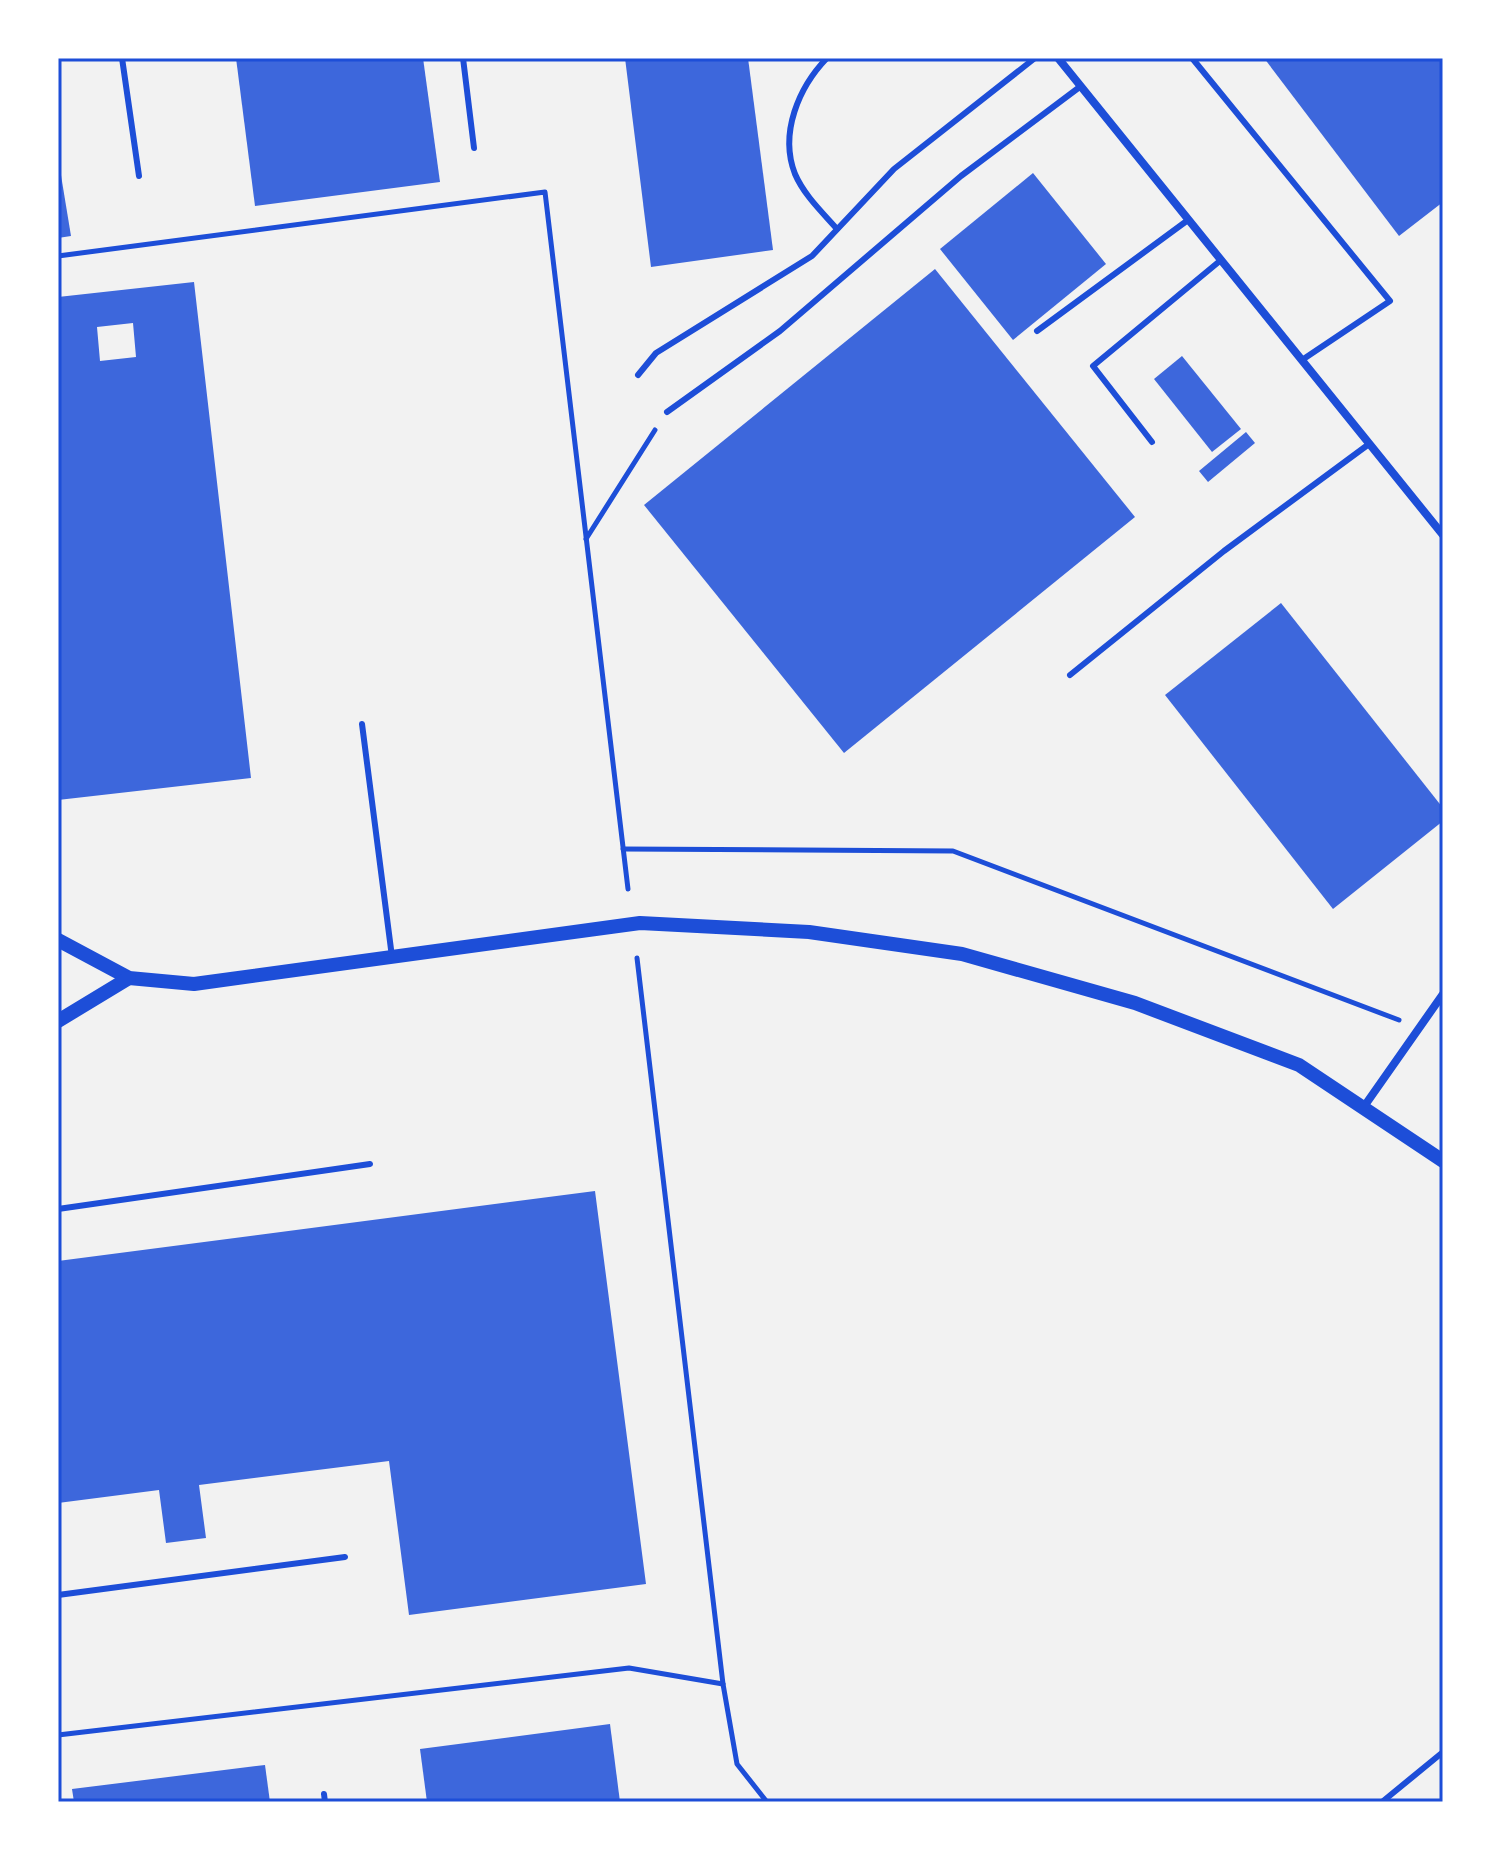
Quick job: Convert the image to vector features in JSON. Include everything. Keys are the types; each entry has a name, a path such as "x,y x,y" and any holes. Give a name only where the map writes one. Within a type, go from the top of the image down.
{"street":[{"path":"1058,58 1443,535"},
{"path":"58,940 129,978 194,984 640,923 809,932 962,954 1135,1003 1299,1065 1443,1161"},
{"path":"58,1021 129,978"},
{"path":"1363,1108 1443,994"}],"lane":[{"path":"122,58 139,176"},
{"path":"463,58 474,148"},
{"path":"827,58 803,88 797,103 792,118 791,150 794,172 808,196 837,229"},
{"path":"638,375 656,353 812,256 894,169 1035,58"},
{"path":"1192,58 1390,301 1302,360"},
{"path":"667,412 780,331 961,176 1081,86"},
{"path":"1037,331 1188,220"},
{"path":"1152,442 1093,366 1221,260"},
{"path":"1070,675 1224,551 1369,444"},
{"path":"362,724 392,957"},
{"path":"58,1209 370,1164"},
{"path":"58,1595 345,1557"},
{"path":"1382,1802 1443,1752"},
{"path":"324,1794 325,1802"}],"path":[{"path":"58,256 545,192 628,889"},
{"path":"586,539 667,412"},
{"path":"623,849 953,851 1420,1027"},
{"path":"637,958 723,1684 737,1764 767,1802"},
{"path":"58,1735 629,1668 723,1684"}],"building":[{"path":"236,58 423,58 440,182 255,206"},
{"path":"625,58 748,58 773,250 651,267"},
{"path":"1264,58 1443,58 1443,202 1399,236"},
{"path":"58,157 71,236 58,238"},
{"path":"1033,173 1106,264 1013,340 940,249"},
{"path":"935,269 1135,517 844,753 644,505"},
{"path":"194,282 251,778 58,800 58,297","holes":["133,323 136,357 100,361 97,327"]},
{"path":"1182,356 1241,429 1212,452 1154,379"},
{"path":"1246,432 1255,443 1208,482 1199,471"},
{"path":"1281,603 1443,808 1443,821 1333,909 1165,695"},
{"path":"595,1191 646,1584 409,1615 389,1461 199,1485 206,1538 166,1543 159,1490 58,1503 58,1261"},
{"path":"610,1724 620,1802 427,1802 420,1749"},
{"path":"265,1765 270,1802 74,1802 72,1789"}]}
